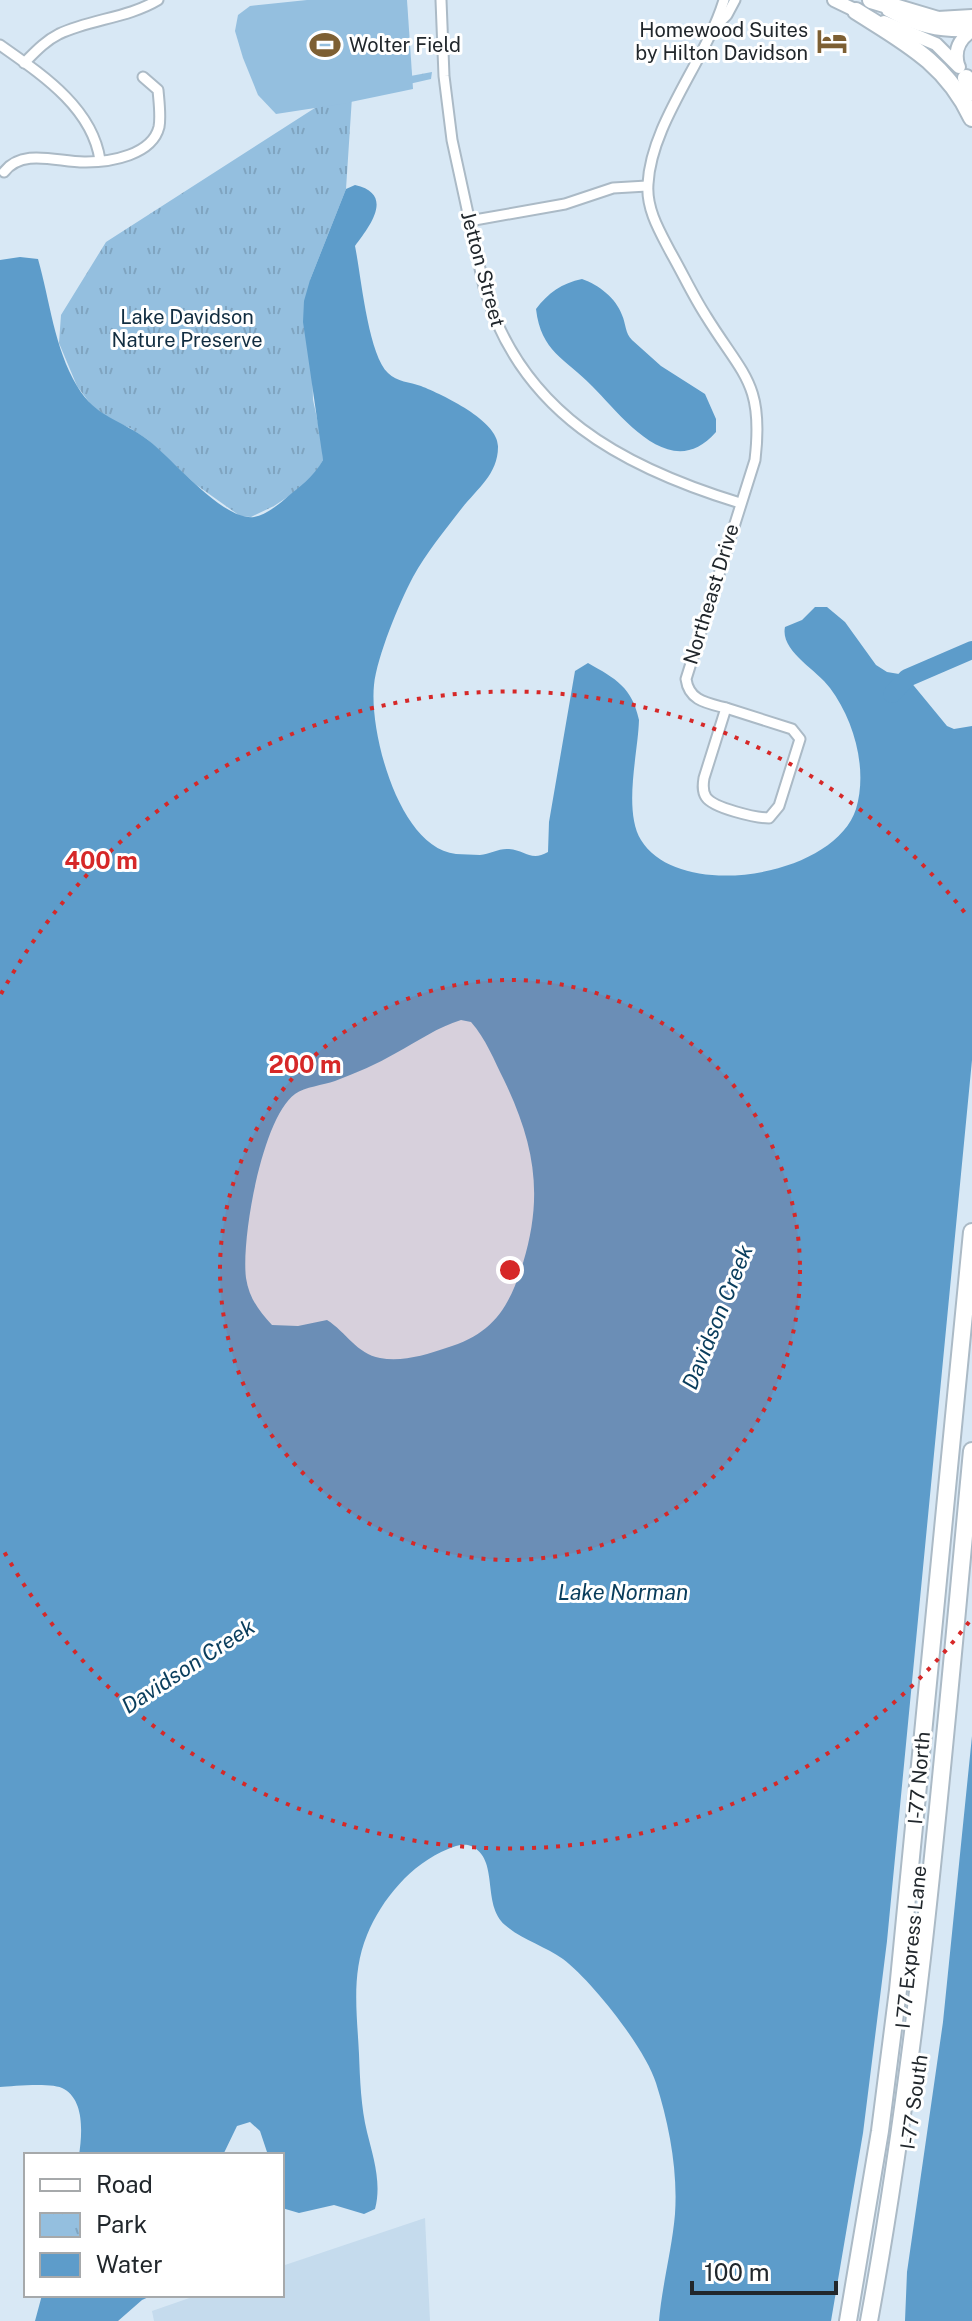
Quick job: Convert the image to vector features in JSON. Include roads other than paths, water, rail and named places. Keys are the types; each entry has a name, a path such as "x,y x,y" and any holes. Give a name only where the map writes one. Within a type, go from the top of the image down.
{"highway":[{"path":"870,0 938,20 972,18"},
{"path":"856,11 933,62 960,93 972,118"},
{"name":"I-77 North","path":"848,2321 880,2131 903,1948 972,1232"},
{"name":"I 77 Express Lane","path":"858,2321 906,2005 972,1332"},
{"name":"I 77 Express Lane","path":"869,2321 917,2006 972,1451"},
{"name":"I-77 South","path":"879,2321 910,2135 928,1993 972,1548"}],"main road":[{"path":"834,0 936,44 967,80"},
{"path":"870,0 920,26 972,30"},
{"path":"967,80 957,48 972,30"}],"street":[{"path":"24,63 37,49 59,34 132,12 158,0"},
{"name":"Jetton Street","path":"441,0 446,98 469,221 491,311 512,356 539,390 562,412 626,458 685,486 740,503"},
{"path":"469,221 551,208 613,188 647,186 662,132 716,26 724,0"},
{"path":"716,26 735,0"},
{"path":"0,45 77,108 90,128 100,160"},
{"path":"4,172 16,161 50,158 82,163 135,153 154,138 160,122 158,90 143,77"},
{"name":"Northeast Drive","path":"647,186 658,229 706,317 746,374 754,398 759,426 755,460 686,679 687,689 694,698 726,708 792,729 800,739 779,806 769,818 719,805 705,796 704,778 726,708"}],"water":[{"name":"Lake Norman","path":"355,185 367,189 377,203 376,211 355,246 370,332 381,363 395,378 431,390 468,410 496,437 497,457 491,473 424,559 401,601 379,660 374,685 377,730 392,785 418,832 436,847 456,854 474,855 505,849 532,856 548,852 549,822 575,671 588,663 621,685 636,709 639,720 633,813 641,840 661,860 688,871 721,876 755,873 789,865 819,851 842,832 856,809 860,778 856,746 846,715 830,688 793,652 785,636 785,627 802,620 815,607 827,607 845,622 876,665 887,672 905,675 947,726 954,729 972,726 972,1060 887,1941 863,2133 831,2321 659,2321 676,2197 672,2147 656,2083 629,2034 575,1969 505,1925 494,1906 485,1861 480,1852 468,1845 448,1849 410,1873 381,1908 362,1950 357,1979 357,2024 362,2103 377,2180 375,2209 364,2214 334,2205 299,2213 284,2209 284,2153 267,2153 260,2131 250,2122 237,2126 224,2153 79,2153 79,2110 71,2094 52,2086 0,2087 0,260 20,257 38,259 63,356 84,397 110,418 148,440 213,499 242,516 254,517 282,502 311,477 323,460 303,322 304,301 346,189","holes":["461,1020 471,1022 481,1035 523,1125 533,1169 533,1214 529,1238 518,1279 505,1306 476,1335 438,1351 405,1358 372,1356 327,1320 298,1326 272,1325 252,1298 245,1260 256,1180 273,1127 283,1107 299,1092 366,1068"]},
{"path":"582,279 601,289 616,303 632,340 661,366 705,394 716,419 716,432 699,446 682,451 665,448 649,440 618,414 549,345 536,309 556,290"},
{"path":"972,1736 972,2321 905,2321 907,2272 943,2022"},
{"path":"41,2297 149,2297 118,2321 35,2321"}],"waterway":[{"name":"Davidson Creek","path":"892,694 907,678 972,650"}],"place":[{"name":"Homewood Suites by Hilton Davidson","path":"832,41"},
{"name":"Wolter Field","path":"325,45"}],"park label":[{"name":"Lake Davidson Nature Preserve","path":"187,328"}]}
